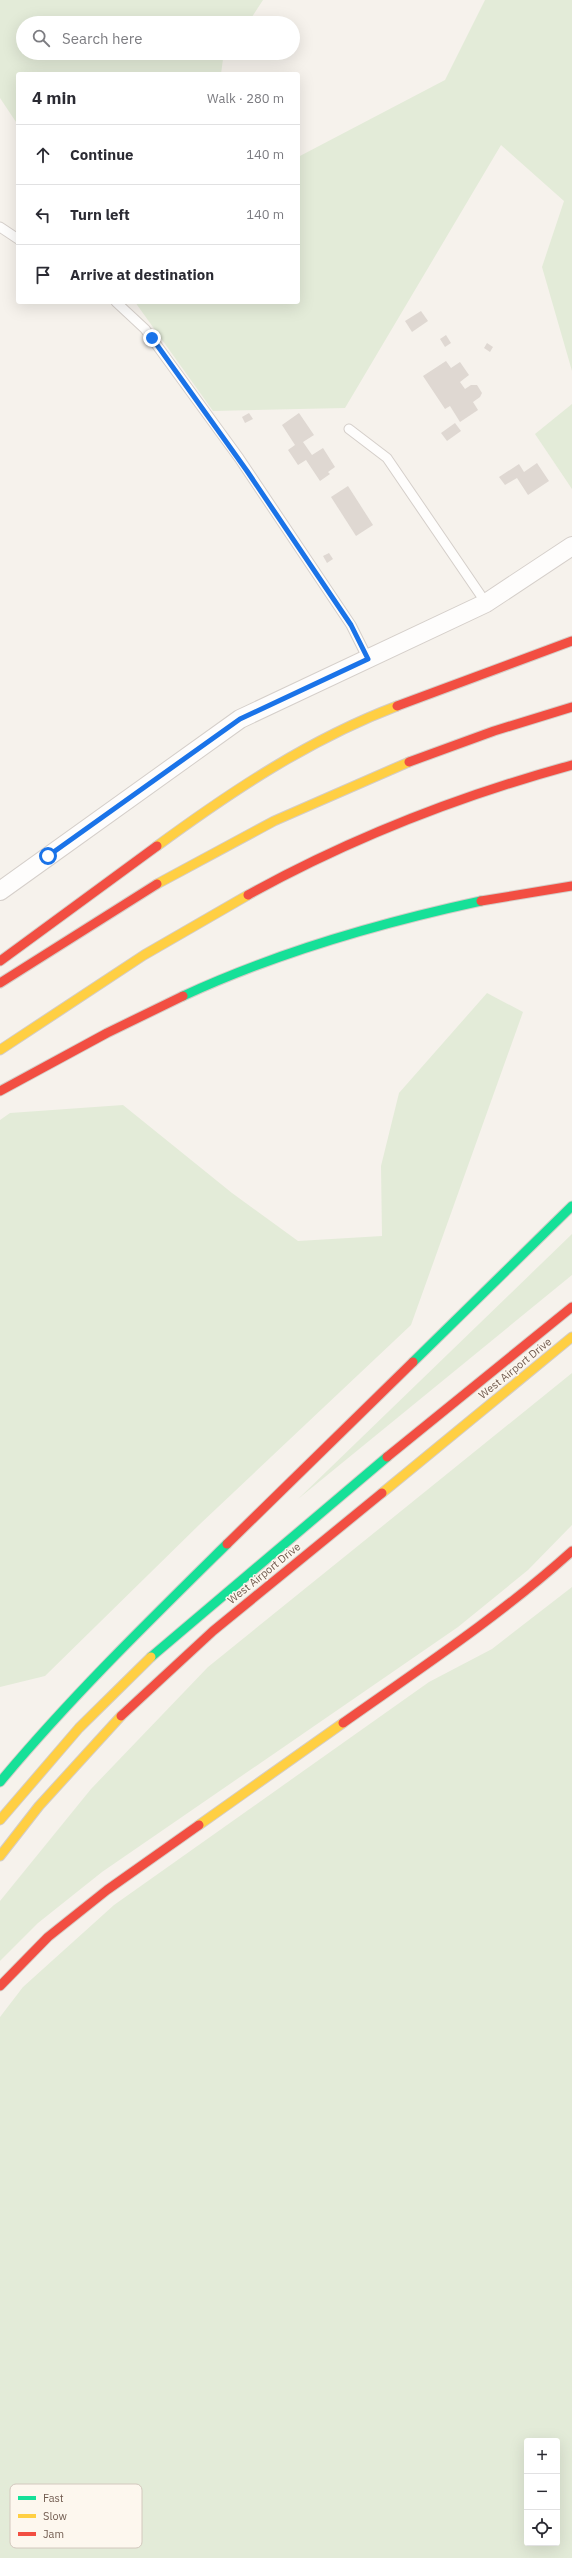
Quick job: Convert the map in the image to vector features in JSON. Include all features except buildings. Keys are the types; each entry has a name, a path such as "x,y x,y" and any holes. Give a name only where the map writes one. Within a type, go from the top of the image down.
{"main road":[{"path":"0,961 204,812 244,784 297,753 387,710 572,641"},
{"path":"0,983 133,897 271,821 394,766 503,727 572,707"},
{"path":"0,1050 164,942 244,896 342,846 394,823 453,801 529,776 572,765"},
{"path":"0,1091 135,1018 261,964 352,933 421,914 495,898 572,886"},
{"path":"0,1782 45,1728 116,1653 572,1206"},
{"name":"West Airport Drive","path":"0,1820 59,1747 129,1676 166,1643 419,1431 572,1307"},
{"name":"West Airport Drive","path":"0,1856 45,1799 94,1742 165,1672 237,1611 572,1337"},
{"path":"0,1986 48,1936 107,1890 468,1635 538,1582 572,1551"}],"street":[{"path":"0,891 240,719 486,603 572,546"}],"lane":[{"path":"0,227 16,238"},
{"path":"118,304 145,329 158,345 239,458 351,625 368,659"},
{"path":"349,429 386,458 486,603"}],"green space":[{"path":"0,0 263,0 253,16 16,16 16,60 223,60 221,72 16,72 16,122 0,98"},
{"path":"485,0 572,0 572,371 542,267 564,201 501,145 345,408 213,411 136,304 300,304 300,156 445,80"},
{"path":"572,404 572,489 535,434"},
{"path":"487,993 523,1012 411,1325 200,1524 45,1676 0,1687 0,1120 10,1113 123,1105 232,1193 298,1241 382,1236 381,1166 399,1093"},
{"path":"572,1234 572,1275 298,1499"},
{"path":"572,1373 572,1525 528,1570 458,1627 102,1872 38,1923 0,1961 0,1901 91,1789 208,1667"},
{"path":"572,1587 572,2558 0,2558 0,2017 23,1987 114,1905 429,1682 492,1649"}],"traffic: fast":[{"path":"183,996 255,966 329,940 405,919 481,901"},
{"path":"413,1362 572,1206"},
{"path":"151,1657 387,1457"},
{"path":"0,1782 82,1690 227,1544"}],"traffic: slow":[{"path":"157,846 243,786 272,768 333,734 397,706"},
{"path":"157,884 274,821 409,762"},
{"path":"0,1050 144,955 248,895"},
{"path":"382,1493 572,1337"},
{"path":"0,1820 79,1728 151,1657"},
{"path":"0,1856 39,1806 121,1716"},
{"path":"199,1825 343,1723"}],"traffic: jam":[{"path":"397,706 572,641"},
{"path":"409,762 494,731 572,707"},
{"path":"248,895 326,855 406,820 488,790 572,765"},
{"path":"0,961 157,846"},
{"path":"0,983 157,884"},
{"path":"481,901 572,886"},
{"path":"0,1091 107,1033 183,996"},
{"path":"387,1457 572,1307"},
{"path":"227,1544 413,1362"},
{"path":"121,1716 213,1631 382,1493"},
{"path":"343,1723 489,1619 545,1575 572,1551"},
{"path":"0,1986 48,1937 107,1890 199,1825"}],"route":[{"path":"48,856 240,719 305,687 368,659 351,625 239,458 166,355 152,338"}]}
